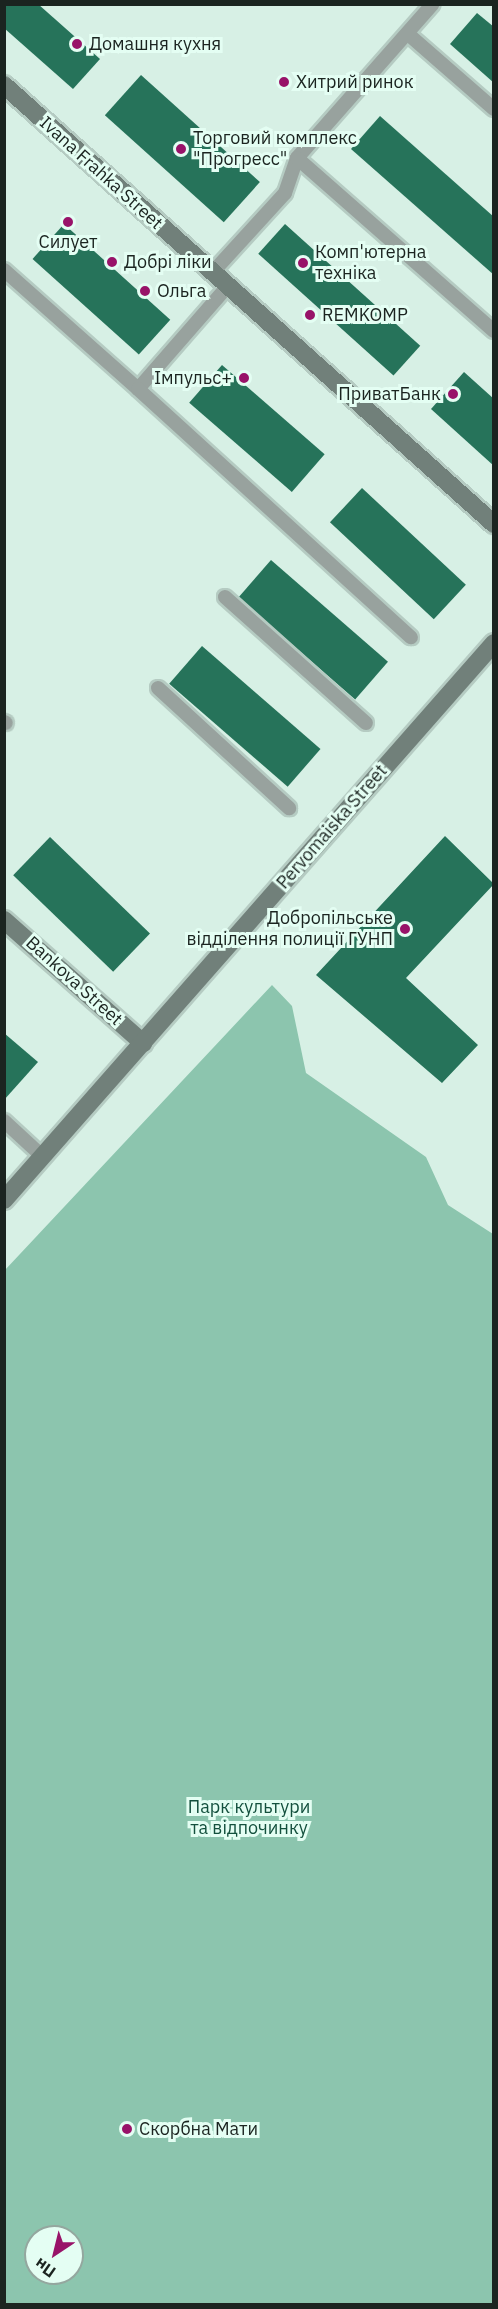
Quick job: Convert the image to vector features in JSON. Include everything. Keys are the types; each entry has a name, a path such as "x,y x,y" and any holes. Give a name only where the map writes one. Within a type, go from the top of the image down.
{"street":[{"name":"Ivana Frahka Street","path":"4,85 494,524"},
{"name":"Pervomaiska Street","path":"4,1200 494,643"},
{"name":"Bankova Street","path":"4,920 142,1043"}],"lane":[{"path":"212,273 285,193 297,158 433,4"},
{"path":"408,34 494,109"},
{"path":"297,158 494,331"},
{"path":"4,270 411,637"},
{"path":"138,389 227,287"},
{"path":"225,597 366,723"},
{"path":"158,688 289,808"},
{"path":"4,1121 43,1157"}],"green space":[{"name":"Парк культури та відпочинку","path":"272,985 292,1006 306,1073 426,1157 448,1205 493,1234 493,2304 5,2304 5,1270"}],"building":[{"path":"4,4 38,4 100,59 73,89 4,28"},
{"path":"477,13 494,27 494,83 450,44"},
{"name":"Торговий комплекс \"Прогресс\"","path":"141,75 260,182 224,222 105,115"},
{"path":"380,116 494,217 494,275 351,149"},
{"path":"64,224 170,320 139,355 33,259"},
{"path":"285,224 420,346 393,376 258,254"},
{"path":"222,365 325,454 292,492 189,403"},
{"path":"464,372 494,399 494,466 431,409"},
{"path":"362,488 466,585 434,619 330,522"},
{"path":"271,560 388,662 355,699 238,598"},
{"path":"202,646 320,749 288,787 169,684"},
{"name":"Добропільське відділення полиції ГУНП","path":"445,836 494,884 406,978 478,1045 442,1083 316,975"},
{"path":"50,837 150,934 113,972 13,875"},
{"path":"4,1033 38,1062 4,1100"}],"place":[{"name":"Домашня кухня","path":"77,44"},
{"name":"Хитрий ринок","path":"284,82"},
{"name":"Торговий комплекс \"Прогресс\"","path":"181,149"},
{"name":"Силует","path":"68,222"},
{"name":"Добрі ліки","path":"112,262"},
{"name":"Комп'ютерна техніка","path":"303,263"},
{"name":"Ольга","path":"145,291"},
{"name":"REMKOMP","path":"310,315"},
{"name":"Імпульс+","path":"244,378"},
{"name":"ПриватБанк","path":"453,394"},
{"name":"Добропільське відділення полиції ГУНП","path":"405,929"},
{"name":"Скорбна Мати","path":"127,2129"}]}
